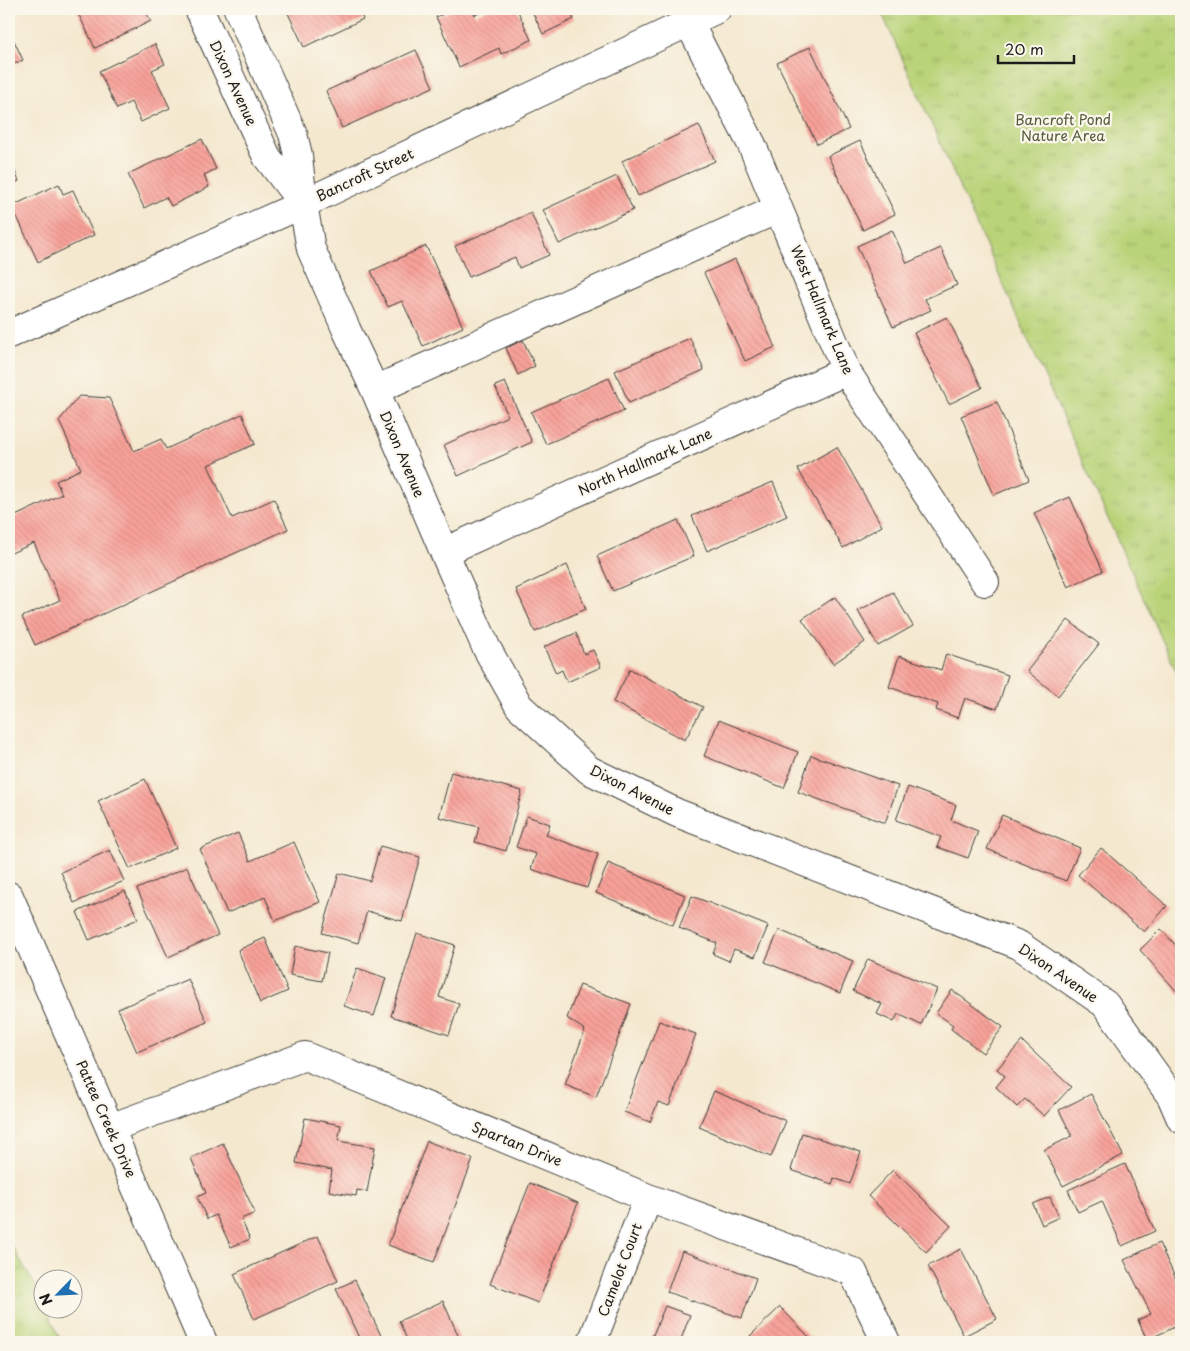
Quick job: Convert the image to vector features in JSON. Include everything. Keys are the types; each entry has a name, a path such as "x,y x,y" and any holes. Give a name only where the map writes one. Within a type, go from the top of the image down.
{"street":[{"name":"Dixon Avenue","path":"199,9 267,157 303,204"},
{"name":"Dixon Avenue","path":"238,9 293,134 298,155 303,204 311,249 375,390 486,647 520,706 589,770 677,814 1019,946 1105,1004 1170,1096 1181,1119"},
{"name":"Bancroft Street","path":"9,334 303,204 688,21 717,9"},
{"name":"West Hallmark Lane","path":"688,21 752,145 846,371 985,582"},
{"path":"375,390 778,208"},
{"name":"North Hallmark Lane","path":"444,552 846,371"},
{"name":"Pattee Creek Drive","path":"9,896 203,1342"},
{"name":"Spartan Drive","path":"110,1128 305,1056 648,1198 853,1272 886,1342"},
{"name":"Camelot Court","path":"592,1342 648,1198"}],"green space":[{"name":"Bancroft Pond Nature Area","path":"880,9 1181,9 1181,682"},
{"path":"9,1241 32,1280 32,1318 51,1318 61,1342 9,1342"}],"building":[{"path":"76,9 144,9 151,21 95,48"},
{"path":"286,9 358,9 363,19 304,47"},
{"path":"454,9 472,9 475,15 488,9 517,9 531,40 501,54 499,48 459,67 436,17"},
{"path":"531,9 580,9 571,13 574,19 543,34"},
{"path":"9,30 23,60 9,66"},
{"path":"155,44 165,64 152,70 170,108 141,122 131,102 117,109 99,71"},
{"path":"810,47 849,129 817,144 777,63"},
{"path":"416,50 433,87 342,128 326,91"},
{"path":"699,125 715,161 638,196 622,161"},
{"path":"202,139 216,169 204,175 209,187 171,206 166,197 144,208 128,174"},
{"path":"860,141 895,214 863,230 828,156"},
{"path":"9,158 19,181 9,186"},
{"path":"617,176 633,210 559,244 543,210"},
{"path":"59,184 63,194 73,190 94,235 38,262 12,206"},
{"path":"531,213 549,255 519,268 515,257 469,277 455,246"},
{"path":"892,230 907,263 941,248 957,285 925,299 931,310 893,327 857,246"},
{"path":"426,246 463,327 423,346 402,301 388,307 371,271"},
{"path":"735,259 775,347 745,361 704,273"},
{"path":"947,317 982,388 949,404 914,333"},
{"path":"690,338 704,370 629,403 615,371"},
{"path":"523,340 535,366 518,375 506,348"},
{"path":"609,378 624,411 546,444 531,412"},
{"path":"505,382 532,442 458,476 444,445 508,416 495,386"},
{"path":"79,396 109,398 134,451 161,439 166,449 242,414 255,444 208,465 232,518 274,499 288,529 35,645 22,617 60,600 34,543 9,554 9,519 62,494 56,481 81,469 59,421"},
{"path":"997,402 1029,480 994,495 961,416"},
{"path":"837,447 882,526 843,548 798,469"},
{"path":"773,482 787,516 707,551 692,516"},
{"path":"1070,497 1103,571 1068,587 1034,513"},
{"path":"678,520 694,556 613,591 597,556"},
{"path":"567,565 586,609 535,632 516,589"},
{"path":"893,592 913,626 878,646 858,611"},
{"path":"835,597 865,642 833,664 802,619"},
{"path":"1068,620 1099,644 1058,696 1027,671"},
{"path":"576,633 584,654 593,650 601,667 567,682 562,670 556,673 544,647"},
{"path":"946,654 1008,675 997,709 965,698 958,718 936,710 938,704 889,687 899,656 941,670"},
{"path":"630,669 703,707 685,740 613,702"},
{"path":"719,720 798,752 784,788 704,756"},
{"path":"811,755 898,786 885,823 798,792"},
{"path":"451,772 522,791 506,851 475,842 479,827 439,817"},
{"path":"145,779 176,848 130,869 98,801"},
{"path":"908,787 956,805 951,820 978,831 968,858 937,847 941,837 896,820"},
{"path":"1002,815 1080,848 1066,881 987,849"},
{"path":"527,816 550,824 546,835 598,854 587,888 531,869 536,854 516,847"},
{"path":"238,833 250,861 294,842 320,902 275,921 265,897 227,913 200,849"},
{"path":"380,846 420,857 402,921 367,911 358,943 322,933 339,873 370,881"},
{"path":"1101,848 1167,906 1144,932 1078,875"},
{"path":"110,850 124,881 74,903 61,872"},
{"path":"608,863 685,895 673,925 596,893"},
{"path":"187,867 218,935 168,957 137,889"},
{"path":"125,891 138,919 89,940 77,912"},
{"path":"692,896 768,926 755,957 734,949 729,961 713,954 717,943 679,928"},
{"path":"1161,929 1181,951 1181,996 1140,950"},
{"path":"779,930 853,961 840,993 765,962"},
{"path":"417,933 455,945 439,997 459,1004 449,1035 391,1016"},
{"path":"265,938 288,991 260,1003 238,950"},
{"path":"295,946 328,953 322,981 290,975"},
{"path":"868,959 937,989 921,1025 898,1014 894,1022 877,1014 882,1004 853,991"},
{"path":"357,968 386,978 374,1016 344,1006"},
{"path":"188,979 207,1022 137,1052 118,1009"},
{"path":"580,985 631,1004 596,1097 565,1085 585,1030 567,1018"},
{"path":"952,990 1003,1027 983,1053 951,1029 953,1025 936,1013"},
{"path":"659,1021 696,1034 669,1106 658,1102 650,1122 624,1112"},
{"path":"1022,1041 1071,1087 1044,1116 1025,1099 1017,1107 996,1087 1005,1076 997,1069"},
{"path":"714,1091 786,1121 771,1157 699,1127"},
{"path":"1091,1094 1123,1155 1063,1186 1044,1150 1072,1136 1059,1110"},
{"path":"305,1118 341,1125 338,1141 375,1147 367,1192 357,1190 356,1196 329,1191 332,1170 296,1163"},
{"path":"802,1133 861,1152 850,1184 834,1178 832,1184 791,1170"},
{"path":"427,1141 473,1159 434,1262 388,1245"},
{"path":"223,1143 255,1213 241,1219 250,1239 231,1247 216,1215 207,1219 197,1197 206,1193 191,1158"},
{"path":"1125,1164 1155,1231 1122,1246 1102,1201 1078,1212 1068,1190"},
{"path":"893,1170 951,1226 926,1252 868,1196"},
{"path":"530,1183 578,1203 538,1303 490,1284"},
{"path":"1050,1197 1059,1217 1042,1225 1033,1204"},
{"path":"318,1236 338,1281 254,1319 234,1274"},
{"path":"1159,1243 1181,1290 1181,1324 1147,1340 1138,1320 1151,1314 1124,1260"},
{"path":"961,1249 997,1319 964,1336 928,1266"},
{"path":"682,1251 756,1278 742,1318 667,1292"},
{"path":"355,1280 384,1342 361,1342 336,1289"},
{"path":"443,1301 461,1342 408,1342 399,1321"},
{"path":"665,1306 690,1315 680,1342 650,1342"},
{"path":"780,1307 814,1342 756,1342 750,1336"}]}
